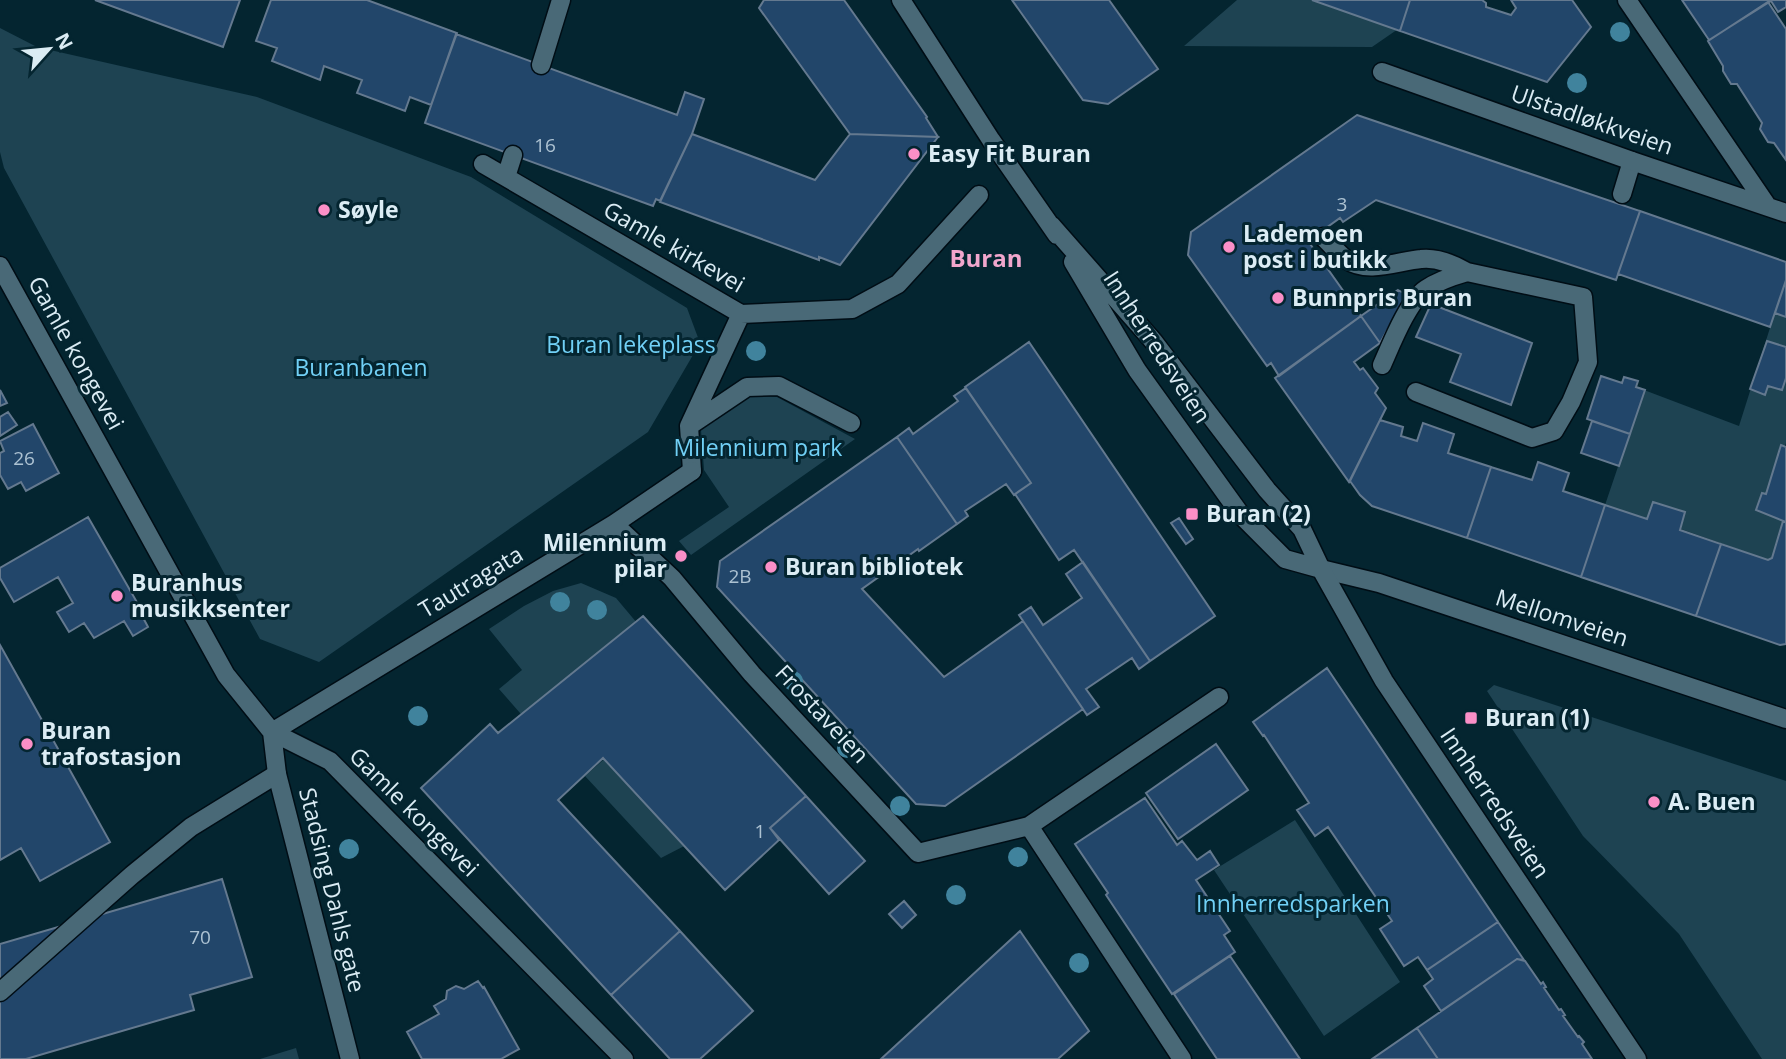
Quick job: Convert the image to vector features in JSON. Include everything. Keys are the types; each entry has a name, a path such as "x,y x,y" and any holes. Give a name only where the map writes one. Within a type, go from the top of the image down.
{"street":[{"path":"541,65 561,0"},
{"name":"Innherredsveien","path":"901,0 991,140 1051,225 1137,370 1241,515 1285,559 1321,569"},
{"path":"1627,0 1768,207"},
{"name":"Ulstadløkkveien","path":"1381,72 1786,213"},
{"path":"506,177 513,155"},
{"path":"1622,194 1632,161"},
{"name":"Gamle kirkevei","path":"484,164 741,314 852,309 898,284 979,195"},
{"name":"Innherredsveien","path":"1051,225 1154,342 1268,490 1302,529 1321,569 1384,681 1637,1059"},
{"path":"1323,237 1348,261 1367,266 1400,264 1422,258 1452,263 1467,272 1583,297 1588,362 1572,402 1554,432 1532,438 1416,392"},
{"name":"Gamle kongevei","path":"0,266 226,675 272,732 330,761 624,1059"},
{"path":"1382,365 1407,312 1424,290 1467,272"},
{"path":"689,426 741,314"},
{"path":"689,426 747,387 779,386 851,423"},
{"name":"Tautragata","path":"272,732 614,524 692,471 689,426"},
{"name":"Frostaveien","path":"614,524 672,578 752,674 918,853 1029,826 1219,697"},
{"name":"Mellomveien","path":"1321,569 1379,583 1786,719"},
{"name":"Stadsing Dahls gate","path":"272,732 276,774 350,1059"},
{"path":"0,992 124,882 191,827 276,774"},
{"path":"1029,826 1182,1059"}],"green space":[{"path":"1237,0 1329,0 1401,27 1372,47 1184,46"},
{"name":"Buranbanen","path":"0,28 37,47 257,97 471,177 687,308 700,343 648,432 319,662 260,639 4,168 0,152"},
{"path":"1775,312 1786,316 1786,443 1785,446 1781,445 1761,512 1783,521 1771,561 1681,529 1685,513 1653,502 1647,519 1605,505 1644,390 1739,426"},
{"name":"Milennium park","path":"750,395 777,397 855,439 691,555 679,541 729,507 704,470 701,430"},
{"path":"581,583 616,598 637,623 527,721 499,689 522,670 489,629 553,591"},
{"path":"1494,685 1786,781 1786,1059 1762,1059 1679,934 1583,836 1487,691"},
{"path":"610,754 690,843 661,858 585,776"},
{"name":"Innherredsparken","path":"1295,820 1400,982 1324,1036 1214,870"},
{"path":"296,1048 299,1059 260,1059"}],"building":[{"path":"95,0 240,0 223,47"},
{"path":"271,0 367,0 457,33 431,105 410,97 405,111 357,93 362,80 324,66 320,80 272,61 277,48 256,41"},
{"path":"764,0 844,0 927,117 938,137 850,134 759,8"},
{"path":"1012,0 1109,0 1158,69 1108,104 1083,100"},
{"path":"1312,0 1410,0 1400,31"},
{"path":"1410,0 1482,0 1486,7 1511,15 1516,8 1511,0 1572,0 1591,27 1547,82 1400,31"},
{"path":"1682,0 1786,0 1786,7 1778,12 1771,1 1709,40"},
{"path":"1768,2 1786,29 1786,160 1774,143 1768,142 1760,129 1762,123 1737,84 1731,84 1708,41"},
{"path":"456,34 677,115 685,92 704,99 692,134 660,201 656,199 653,206 425,123"},
{"path":"1357,115 1640,211 1616,280 1376,200 1343,222 1340,218 1308,241 1361,316 1279,376 1271,363 1267,366 1188,255 1191,232"},
{"path":"692,134 815,180 850,134 938,137 840,265 819,257 819,260 660,202"},
{"path":"1640,211 1786,262 1786,280 1770,327 1618,274"},
{"path":"1786,280 1786,317 1775,313"},
{"path":"1398,290 1407,295 1380,343 1361,316"},
{"path":"1431,304 1532,343 1511,405 1450,382 1461,354 1416,337"},
{"path":"1361,316 1380,343 1354,362 1360,370 1363,368 1378,388 1375,393 1386,408 1349,482 1275,378"},
{"path":"1767,341 1786,347 1786,378 1782,390 1768,386 1765,395 1750,389"},
{"path":"1029,342 1215,616 1150,661 1074,550 1059,560 1015,494 1031,483 965,387"},
{"path":"1601,376 1622,383 1624,377 1638,381 1636,387 1645,390 1630,434 1587,419"},
{"path":"966,388 1031,483 1014,495 1006,484 965,511 968,516 957,524 897,437 909,428 913,434 958,401 954,396"},
{"path":"0,390 7,403 0,406"},
{"path":"8,412 17,425 0,436 0,417"},
{"path":"1380,420 1403,427 1401,436 1417,441 1423,423 1454,434 1448,453 1491,467 1467,538 1372,506 1360,495 1350,481"},
{"path":"1592,421 1630,434 1619,466 1581,453"},
{"path":"33,424 59,473 26,491 21,482 8,489 0,475 0,453 4,451 0,441"},
{"path":"897,437 957,524 862,589 944,677 1023,621 1083,709 945,806 916,804 717,587 720,561"},
{"path":"1781,445 1786,447 1786,522 1756,510 1762,493 1766,494"},
{"path":"1538,462 1569,473 1563,491 1605,505 1581,577 1467,538 1491,467 1532,480"},
{"path":"1653,502 1685,512 1680,530 1721,544 1696,616 1581,577 1605,505 1647,519"},
{"path":"88,517 142,611 140,612 148,627 133,636 124,621 94,638 84,623 69,632 57,612 73,603 58,577 14,602 0,578 0,568"},
{"path":"1179,518 1193,539 1186,544 1171,523"},
{"path":"1783,521 1786,522 1786,644 1780,645 1696,616 1721,544 1768,560 1772,558"},
{"path":"1083,562 1150,661 1139,669 1132,658 1086,689 1099,707 1087,715 1019,615 1031,607 1043,625 1082,598 1066,574"},
{"path":"643,616 806,796 770,828 779,840 725,890 603,758 558,800 680,931 611,995 421,788 490,724 498,733"},
{"name":"Buran trafostasjon","path":"0,645 110,842 40,881 21,848 0,860"},
{"path":"1327,668 1498,922 1427,970 1418,957 1404,966 1380,929 1392,921 1328,827 1315,836 1297,810 1309,803 1253,722"},
{"path":"1216,744 1248,790 1178,839 1146,793"},
{"path":"806,796 865,861 829,894 770,828"},
{"path":"1145,798 1177,845 1182,841 1197,860 1210,851 1219,865 1196,880 1230,931 1224,935 1235,952 1172,994 1075,844"},
{"path":"222,879 252,977 190,995 194,1010 26,1059 0,1059 0,944"},
{"path":"904,901 916,915 902,928 889,914"},
{"path":"1498,922 1524,960 1517,959 1441,1011 1424,986 1433,979 1427,970"},
{"path":"680,931 753,1011 700,1059 670,1059 611,995"},
{"path":"1020,931 1089,1031 1058,1059 881,1059"},
{"path":"1230,956 1300,1059 1217,1059 1174,994"},
{"path":"1517,959 1525,961 1541,984 1543,982 1546,987 1544,988 1565,1015 1563,1016 1584,1042 1582,1044 1592,1059 1438,1059 1417,1028"},
{"path":"478,981 519,1049 501,1059 422,1059 407,1032 439,1014 434,1006 446,999 447,991 456,986 464,989"},
{"path":"1417,1028 1438,1059 1372,1059"}],"place":[{"name":"Easy Fit Buran","path":"914,154"},
{"name":"Søyle","path":"324,210"},
{"name":"Lademoen post i butikk","path":"1229,247"},
{"name":"Bunnpris Buran","path":"1278,298"},
{"name":"Buran (2)","path":"1192,514"},
{"name":"Milennium pilar","path":"681,556"},
{"name":"Buran bibliotek","path":"771,567"},
{"name":"Buranhus musikksenter","path":"117,596"},
{"name":"Buran (1)","path":"1471,718"},
{"name":"Buran trafostasjon","path":"27,744"},
{"name":"A. Buen","path":"1654,802"}],"district":[{"name":"Buran","path":"986,259"}],"park label":[{"name":"Buran lekeplass","path":"631,345"}]}
